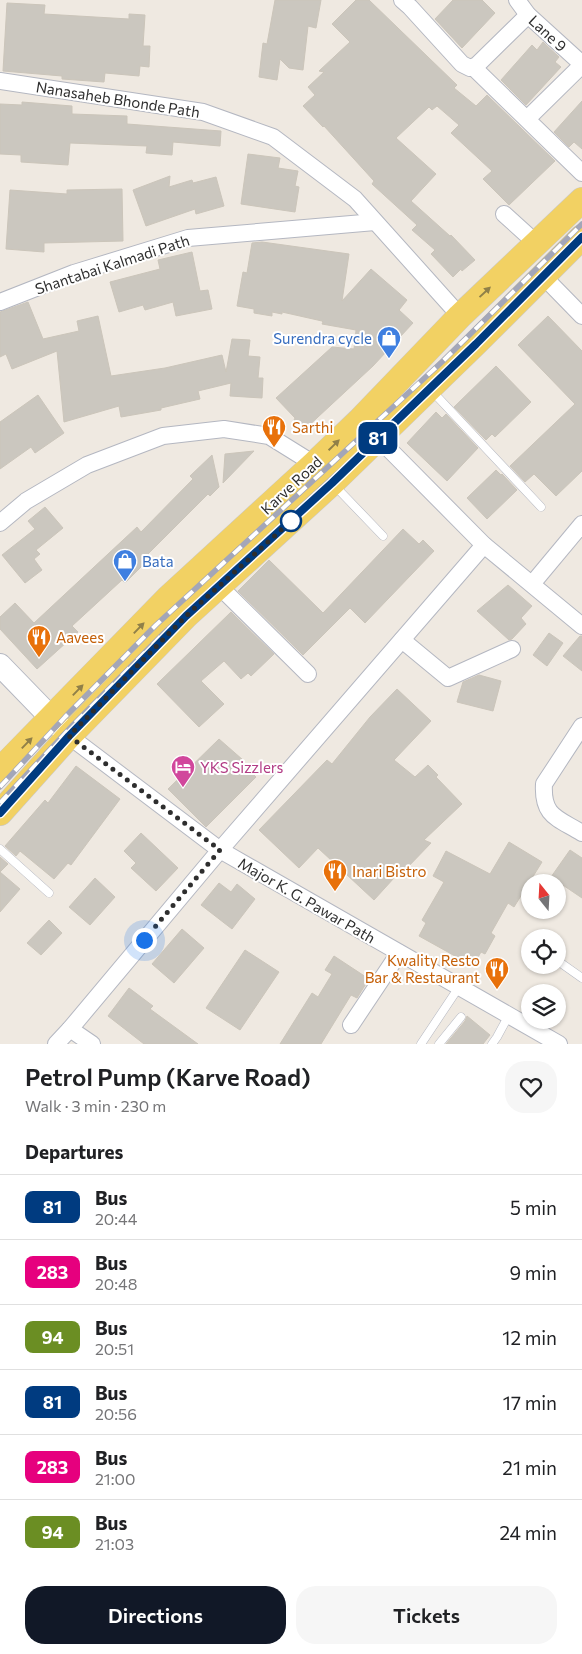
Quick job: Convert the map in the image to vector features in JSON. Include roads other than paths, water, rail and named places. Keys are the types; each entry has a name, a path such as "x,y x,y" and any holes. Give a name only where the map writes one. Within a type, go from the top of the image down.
{"main road":[{"name":"Karve Road","path":"0,770 168,598 360,420 460,316 582,200"},
{"name":"Karve Road","path":"0,813 69,736 186,616 332,483 582,237"}],"street":[{"path":"402,0 410,6 462,64 470,68 477,65 528,15"},
{"name":"Lane 9","path":"517,0 528,15 582,65"},
{"path":"527,120 582,65"},
{"path":"473,67 582,173"},
{"name":"Nanasaheb Bhonde Path","path":"0,81 203,112 273,137 355,199 460,316"},
{"path":"504,214 536,243"},
{"name":"Shantabai Kalmadi Path","path":"0,302 74,273 188,238 375,222"},
{"path":"543,276 582,316"},
{"path":"0,523 26,501 87,465 163,436 224,429 269,436 314,464"},
{"path":"378,438 484,545 582,626"},
{"path":"532,584 582,524"},
{"path":"56,1044 220,850 484,545"},
{"path":"219,586 308,674"},
{"path":"402,640 448,678 512,649"},
{"path":"0,665 69,736"},
{"path":"582,726 544,784 546,807 550,814 582,833"},
{"name":"Major K. G. Pawar Path","path":"69,736 220,850 559,1044"},
{"path":"351,1025 399,953"},
{"path":"70,1029 92,1044"}],"lane":[{"path":"429,389 541,507"},
{"path":"332,483 383,536"},
{"path":"0,849 48,894"},
{"path":"566,967 582,978"},
{"path":"420,1044 460,987"},
{"path":"492,1044 509,1015"},
{"path":"439,1044 461,1018"},
{"path":"434,1024 447,1034"}],"railway":[{"path":"0,787 65,717 156,625 443,361 582,224"},
{"path":"0,803 73,725 164,633 451,369 582,240"}],"place":[{"name":"Surendra cycle","path":"389,359"},
{"name":"Sarthi","path":"274,448"},
{"name":"Bata","path":"125,582"},
{"name":"Aavees","path":"39,658"},
{"name":"YKS Sizzlers","path":"183,788"},
{"name":"Inari Bistro","path":"335,892"},
{"name":"Kwality Resto Bar & Restaurant","path":"497,990"}]}
